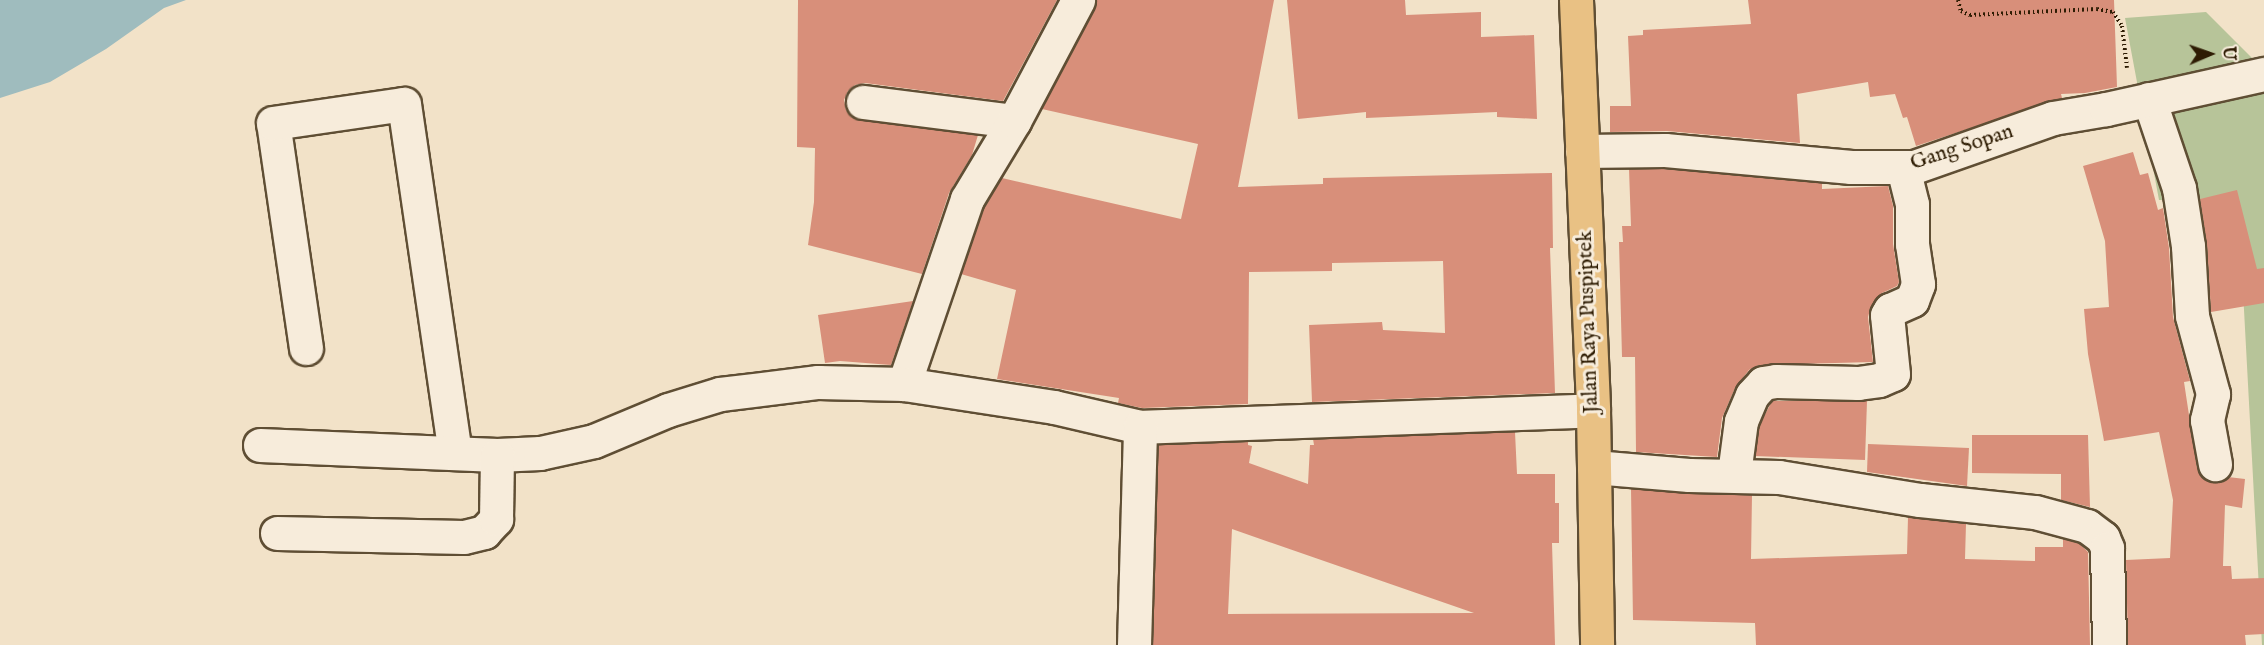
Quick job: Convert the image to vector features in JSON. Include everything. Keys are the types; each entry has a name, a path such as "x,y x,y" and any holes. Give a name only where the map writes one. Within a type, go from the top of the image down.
{"main road":[{"name":"Jalan Raya Puspiptek","path":"1576,0 1593,410 1597,645"}],"street":[{"path":"904,384 968,199 1014,121 1078,0"},
{"name":"Gang Sopan","path":"1581,151 1665,150 1851,167 1903,168 1925,165 2053,118 2264,74"},
{"path":"2139,101 2179,188 2188,246 2192,316 2213,394 2207,420 2215,464"},
{"path":"863,102 1014,121"},
{"path":"306,348 273,123 404,104 455,452"},
{"path":"1734,474 1741,421 1752,395 1763,383 1776,381 1858,383 1879,380 1893,374 1887,315 1890,310 1912,300 1918,284 1912,244 1912,204 1903,168"},
{"path":"260,445 498,455 568,449 668,410 720,394 818,382 904,384 1054,406 1140,427 1593,410"},
{"path":"1134,645 1140,427"},
{"path":"278,533 464,537 484,532 496,519 498,455"},
{"path":"1594,467 1689,475 1734,474 1779,477 1920,500 2035,512 2086,525 2099,534 2107,548 2109,645"}],"path":[{"path":"1958,0 1961,11 1970,15 2097,9 2113,12 2120,20 2139,101"}],"green space":[{"path":"2206,12 2264,70 2264,645 2262,645 2238,198 2159,200 2125,18"}],"water":[{"path":"0,0 186,0 164,8 106,49 50,82 0,98"}],"building":[{"path":"798,0 1057,0 1003,101 865,83 855,85 848,91 844,100 846,110 851,117 978,135 972,155 949,193 922,274 808,245 814,202 815,148 797,147"},
{"path":"1097,0 1274,0 1238,187 1323,184 1323,178 1552,173 1553,248 1550,248 1555,393 1312,402 1309,325 1382,322 1383,330 1445,333 1443,261 1332,263 1332,271 1249,272 1248,404 1142,408 1118,403 1119,398 997,379 1016,290 961,274 984,207 1002,178 1181,219 1198,144 1042,109 1095,9"},
{"path":"1287,0 1405,0 1406,15 1481,12 1481,37 1534,35 1537,119 1497,117 1497,112 1366,118 1366,112 1298,119"},
{"path":"1748,0 2114,0 2117,87 2085,93 2061,94 2062,98 1916,146 1907,117 1903,118 1895,94 1870,97 1868,82 1797,94 1800,143 1667,131 1610,132 1610,106 1631,106 1628,36 1643,35 1643,30 1751,24"},
{"path":"2133,152 2140,175 2148,173 2158,210 2163,208 2169,248 2173,317 2190,381 2184,382 2197,468 2201,477 2209,482 2219,482 2228,477 2245,479 2242,508 2225,505 2223,566 2231,566 2232,579 2264,578 2264,634 2245,635 2246,645 2128,645 2126,560 2170,558 2173,500 2159,432 2104,441 2088,354 2084,309 2109,307 2105,241 2083,166"},
{"path":"1629,169 1664,169 1822,183 1822,189 1888,186 1893,206 1893,244 1899,282 1897,286 1882,293 1871,306 1868,317 1873,362 1759,365 1749,370 1735,388 1722,418 1717,457 1636,452 1635,357 1622,357 1619,242 1623,242 1622,226 1631,226"},
{"path":"2237,190 2257,269 2264,268 2264,303 2211,312 2207,245 2200,199"},
{"path":"913,301 891,365 840,361 825,363 818,315"},
{"path":"1772,401 1867,401 1865,460 1755,456 1759,426"},
{"path":"1515,432 1517,474 1555,474 1555,503 1559,503 1559,543 1552,543 1555,645 1153,645 1158,445 1248,442 1248,445 1252,446 1249,463 1308,484 1310,445 1314,445 1313,439","holes":["1232,529 1474,613 1228,614"]},
{"path":"1972,435 2088,435 2090,507 2061,500 2061,474 1972,473"},
{"path":"1868,444 1969,448 1967,486 1867,472"},
{"path":"1631,489 1752,495 1751,559 1907,554 1908,517 1966,524 1965,559 2035,561 2035,547 2063,547 2063,539 2079,543 2088,552 2090,645 1756,645 1755,623 1633,620"}]}
